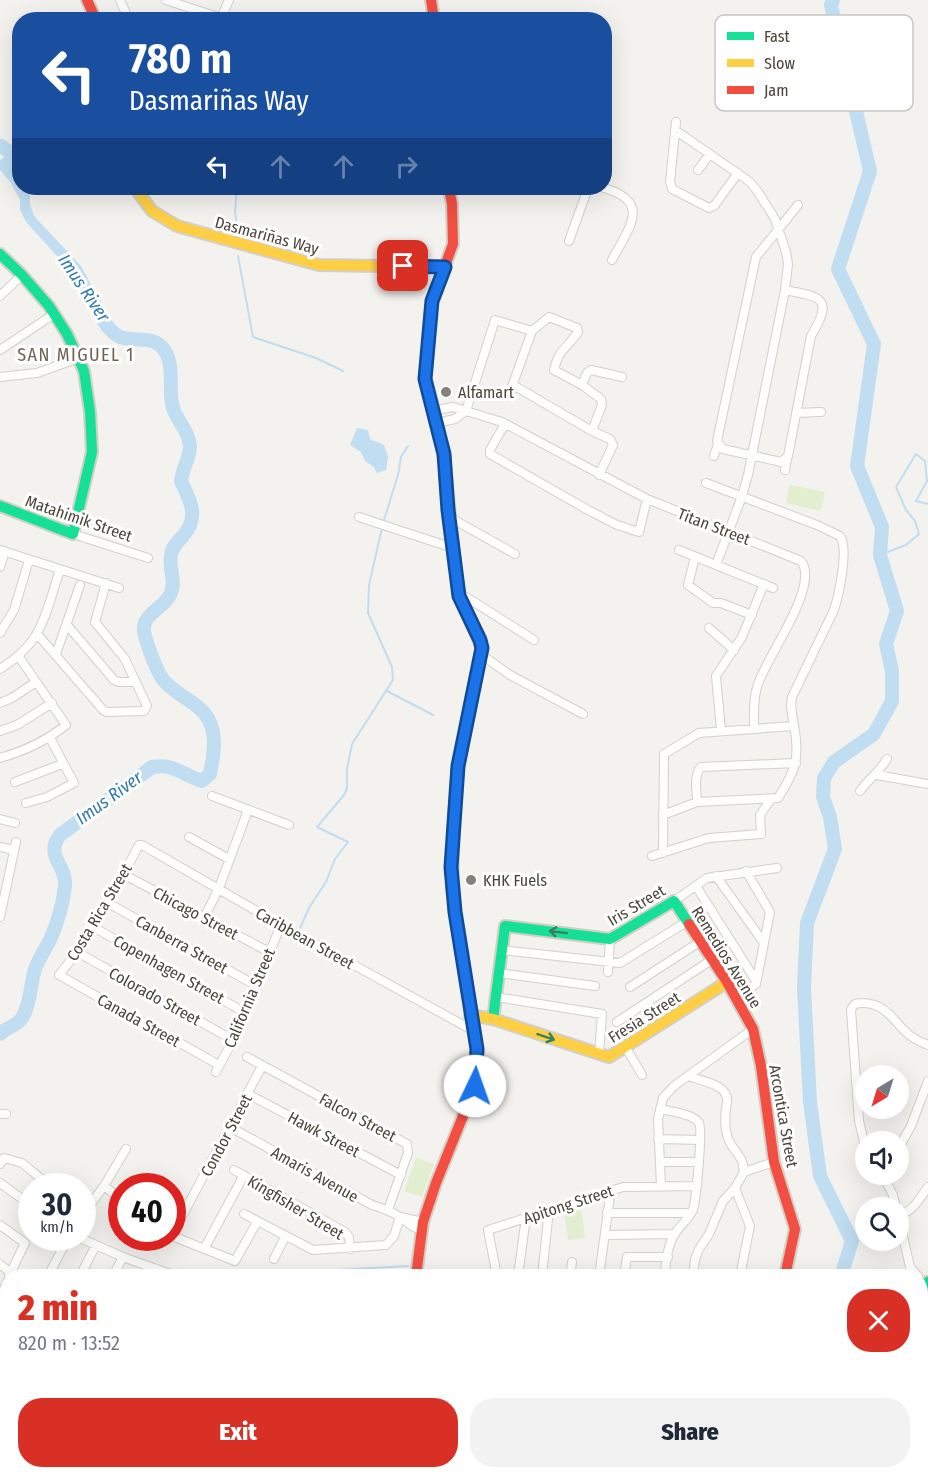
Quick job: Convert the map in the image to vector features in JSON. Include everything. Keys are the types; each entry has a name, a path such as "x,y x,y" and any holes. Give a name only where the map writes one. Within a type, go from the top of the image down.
{"main road":[{"name":"Dasmariñas Way","path":"138,195 151,212 177,226 319,265 445,267"},
{"path":"417,1269 422,1226 436,1183 475,1086 477,1049 452,888 452,851 458,766 482,655 480,640 458,592 448,517 444,454 427,390 425,369 432,301 452,251 454,237 450,195"},
{"path":"0,254 22,275 54,314 67,334 84,371 92,452 74,534"},
{"name":"Matahimik Street","path":"0,506 74,534"},
{"name":"Remedios Avenue","path":"674,901 737,998 753,1029"},
{"name":"Iris Street","path":"502,950 505,926 610,939 674,901"},
{"path":"493,1019 502,950"},
{"name":"Fresia Street","path":"470,1015 493,1019 609,1057 727,982"},
{"name":"Arcontica Street","path":"753,1029 761,1066 774,1161 795,1228 786,1269"}],"street":[{"path":"166,0 200,12"},
{"path":"716,565 742,496 785,290 788,264 775,219 750,182 738,173 710,154 675,126 670,182 672,189 710,208 738,173"},
{"path":"698,170 710,154"},
{"path":"612,191 627,197 634,215 612,260"},
{"path":"569,241 585,195"},
{"path":"714,456 756,257 798,205"},
{"path":"0,296 22,275"},
{"path":"785,290 816,296 822,305 818,323 811,336 785,470"},
{"path":"0,350 54,314"},
{"path":"592,431 602,403 600,397 554,370 560,352 575,337 578,332 577,328 549,317 532,331 512,389 592,431 610,439 613,445 599,475"},
{"path":"436,423 454,419 466,411 495,320 532,331"},
{"path":"0,377 37,373 79,358"},
{"path":"582,385 587,373 591,370 622,377"},
{"name":"Titan Street","path":"432,411 453,407 505,424 647,499 801,561 806,566 801,598 757,687 754,729"},
{"path":"796,413 821,412"},
{"path":"505,424 489,450 493,457 588,510 639,534 647,499"},
{"path":"718,444 723,449 781,462 787,458"},
{"path":"663,815 697,802 778,798 793,773 796,763 794,726 790,709 792,697 836,604 844,544 842,538 832,532 706,483"},
{"path":"359,517 453,548"},
{"path":"448,517 515,554"},
{"name":"Matahimik Street","path":"74,534 148,558"},
{"path":"0,567 3,550 119,588"},
{"path":"680,550 773,588"},
{"path":"695,556 688,585 713,603 721,603 752,615"},
{"path":"0,633 14,610 29,560"},
{"path":"0,669 19,657 38,635 60,570"},
{"path":"38,635 107,712 144,711 147,706 125,659 95,622 106,584"},
{"path":"721,730 716,676 734,650 752,615 764,584"},
{"path":"56,654 80,585"},
{"path":"458,592 534,640"},
{"path":"67,625 114,680 136,682"},
{"path":"709,628 734,650"},
{"path":"482,655 510,675 583,714"},
{"path":"0,758 23,752 50,738 66,725 19,657"},
{"path":"0,703 36,682"},
{"path":"0,731 17,725 52,704"},
{"path":"663,853 664,754 699,733 794,726"},
{"path":"26,803 47,797 74,783 50,738"},
{"path":"877,775 887,759"},
{"path":"697,802 696,778 701,767 796,763"},
{"path":"15,782 62,764"},
{"path":"860,791 868,779 877,775 928,784"},
{"path":"212,796 289,825"},
{"path":"652,856 709,838 761,834 760,815 771,799"},
{"path":"204,918 219,888 248,810"},
{"path":"0,819 15,823"},
{"path":"189,837 229,859"},
{"name":"Caribbean Street","path":"137,847 142,845 281,925 474,1031"},
{"path":"0,847 15,846 0,917"},
{"name":"Costa Rica Street","path":"58,975 77,952 108,903 137,847"},
{"name":"Iris Street","path":"674,901 707,878 777,868"},
{"path":"737,998 753,987 756,981 770,912 746,871"},
{"name":"Chicago Street","path":"123,874 269,952"},
{"path":"716,876 764,943"},
{"path":"696,886 756,981"},
{"name":"Canberra Street","path":"108,903 255,985"},
{"path":"502,950 608,967 620,963 688,921"},
{"name":"California Street","path":"218,1068 233,1040 281,925"},
{"name":"Copenhagen Street","path":"93,927 244,1012"},
{"path":"608,967 610,939"},
{"path":"630,987 701,941"},
{"name":"Colorado Street","path":"77,952 233,1040"},
{"path":"617,1022 712,959"},
{"path":"499,973 595,986"},
{"name":"Canada Street","path":"58,975 218,1068"},
{"path":"496,997 602,1014 599,1054"},
{"path":"862,1131 851,1011 853,1006 857,1003 871,1003 883,1007 908,1034 928,1045"},
{"path":"661,1186 658,1139 663,1098 674,1086 753,1029"},
{"path":"626,1048 642,1075"},
{"name":"Falcon Street","path":"247,1057 407,1144 408,1153 388,1210"},
{"name":"Condor Street","path":"186,1210 262,1066"},
{"path":"688,1076 724,1091 727,1098 725,1125 727,1136 733,1150 741,1159 744,1172"},
{"path":"908,1131 928,1081"},
{"name":"Hawk Street","path":"248,1094 401,1175"},
{"path":"660,1109 695,1119 699,1125 700,1140 696,1200 691,1213 674,1234 666,1269"},
{"name":"Amaris Avenue","path":"230,1127 372,1205 422,1226"},
{"path":"658,1139 700,1140"},
{"path":"96,1197 126,1149"},
{"path":"0,1164 4,1158 22,1163 34,1173"},
{"path":"694,1269 699,1249 717,1220 723,1201 735,1188 744,1172 774,1161"},
{"path":"661,1162 698,1162"},
{"name":"Kingfisher Street","path":"234,1170 345,1232 349,1237 350,1249"},
{"path":"204,1249 244,1175"},
{"path":"0,1183 18,1196"},
{"path":"104,1186 108,1189"},
{"name":"Apitong Street","path":"496,1269 488,1230 623,1186 697,1186"},
{"path":"909,1212 928,1187"},
{"path":"735,1188 750,1227 741,1269"},
{"path":"600,1269 611,1190"},
{"path":"543,1269 549,1210"},
{"path":"607,1213 691,1213"},
{"path":"244,1214 313,1250 386,1245 394,1236 400,1217"},
{"path":"519,1269 526,1217"},
{"path":"186,1242 235,1261 257,1222"},
{"path":"0,1225 25,1244 13,1269"},
{"path":"605,1235 674,1234"},
{"path":"274,1259 285,1237"},
{"path":"96,1245 146,1269"},
{"path":"52,1269 61,1251"},
{"path":"84,1269 93,1251"},
{"path":"907,1251 912,1269"},
{"path":"117,1269 123,1257"},
{"path":"625,1269 627,1257 668,1257"},
{"path":"571,1269 572,1262"}],"green space":[{"path":"790,485 825,492 821,511 786,503"},
{"path":"416,1158 434,1164 422,1197 404,1191"},
{"path":"581,1209 585,1238 568,1240 564,1212"}],"water":[{"path":"12,152 12,185 0,170 0,160"},
{"path":"17,195 30,195 30,205 34,216 81,266 103,308 93,310 69,269 26,222 20,210"},
{"path":"357,428 368,430 370,439 384,445 388,457 386,470 377,473 374,467 365,461 361,452 350,445"}],"waterway":[{"path":"833,0 831,5 833,15"},
{"path":"843,1269 852,1241 820,1176 810,1102 804,988 807,923 835,849 830,817 823,797 824,778 834,762 874,734 892,701 892,671 886,644 897,611 880,555 882,527 857,466 874,344 838,269 870,171 856,111"},
{"name":"Imus River","path":"1,146 12,155"},
{"path":"236,195 235,212 238,232"},
{"path":"238,256 253,337 316,358 343,371"},
{"name":"Imus River","path":"0,1034 17,1023 25,1012 35,969 50,940 59,914 65,879 54,849 60,835 152,767 172,768 202,781 210,774 213,756 214,738 209,721 198,707 172,689 162,678 152,658 144,631 146,620 170,595 173,585 170,560 172,552 188,529 192,515 192,508 181,481 190,446 171,401 169,360 166,352 157,343 123,338 113,332 101,317 90,294"},
{"path":"384,520 401,457 408,446"},
{"path":"880,555 906,545 919,534 915,521 906,510 896,487 916,454 925,461 927,481 916,501 928,504"},
{"path":"300,928 310,906 326,882 335,859 348,842 317,827 344,795 347,788 347,769 352,744 393,680 392,667 368,613 369,585 382,528"},
{"path":"387,691 433,715"},
{"path":"354,1269 408,1266"}],"traffic: fast":[{"path":"0,254 49,306 67,334 84,371 90,412 92,452 73,534 0,506"},
{"path":"453,546 459,596 482,648 458,767 454,817"},
{"path":"493,1019 505,926 610,939 674,901 689,924"}],"traffic: slow":[{"path":"140,195 152,211 177,226 319,265 445,267"},
{"path":"470,1015 493,1019 609,1057 727,982"}],"traffic: jam":[{"path":"87,0 92,12"},
{"path":"431,0 433,12"},
{"path":"450,195 453,244 432,301 425,379 444,454 453,546"},
{"path":"417,1269 423,1222 475,1086 477,1049 452,888 454,817"},
{"path":"689,924 727,982 753,1029 761,1066 774,1162 795,1229 786,1269"}],"place":[{"name":"Alfamart","path":"446,392"},
{"name":"KHK Fuels","path":"471,880"}],"district":[{"name":"SAN MIGUEL 1","path":"76,355"}],"route":[{"path":"403,266 445,267 432,301 425,379 444,454 448,510 459,596 482,648 458,766 451,867 455,912 477,1049 475,1086"}]}
